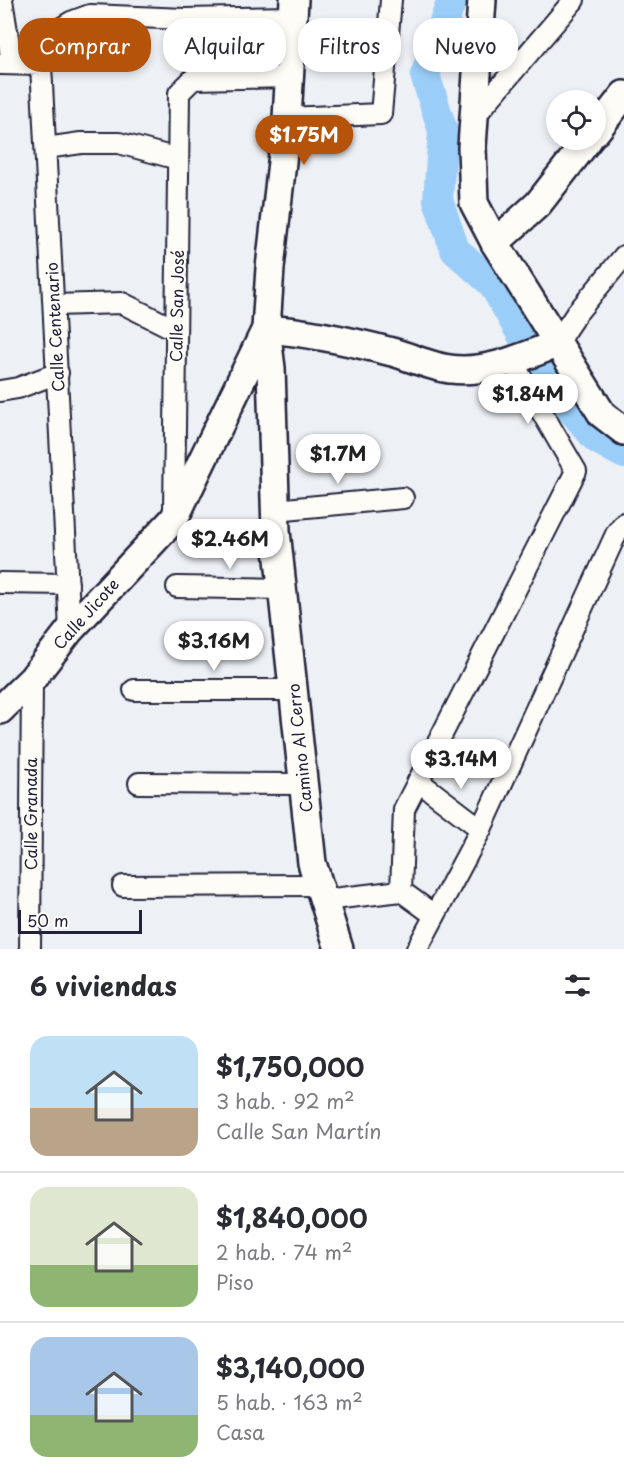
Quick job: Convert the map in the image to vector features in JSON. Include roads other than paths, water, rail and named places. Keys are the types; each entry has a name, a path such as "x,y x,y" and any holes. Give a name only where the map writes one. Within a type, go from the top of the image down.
{"main road":[{"path":"482,0 472,147 474,202 495,243 556,344 602,414 624,431"},
{"path":"294,8 287,118 270,268 266,328 326,336 450,369 484,368 512,361 556,344"},
{"path":"606,118 624,95"},
{"path":"495,243 538,204 580,150"},
{"name":"Camino Al Cerro","path":"266,328 271,368 276,510 312,863 339,949"},
{"name":"Calle Jicote","path":"0,710 32,678 70,630 174,519 266,328"}],"street":[{"path":"2,0 6,64"},
{"path":"287,118 381,114 391,0"},
{"path":"475,116 574,0"},
{"path":"76,18 90,8 294,8"},
{"name":"Calle Centenario","path":"41,72 70,630"},
{"name":"Calle San José","path":"174,519 179,93 193,79 289,77"},
{"path":"46,148 81,143 119,142 178,159"},
{"path":"556,344 576,314 624,256"},
{"path":"54,304 122,303 176,330"},
{"path":"401,891 404,809 576,471 512,361"},
{"path":"0,391 18,388 58,373"},
{"path":"276,510 403,498"},
{"path":"417,949 481,829 617,532 624,523"},
{"path":"0,584 68,584"},
{"path":"177,587 283,590"},
{"name":"Calle Granada","path":"30,949 32,678"},
{"path":"134,690 294,690"},
{"path":"418,781 481,829"},
{"path":"140,783 304,784"},
{"path":"123,886 321,893 401,891 434,915"}],"waterway":[{"path":"452,0 425,75 443,131 438,200 455,250 493,284 551,386 597,439 624,454"}]}
